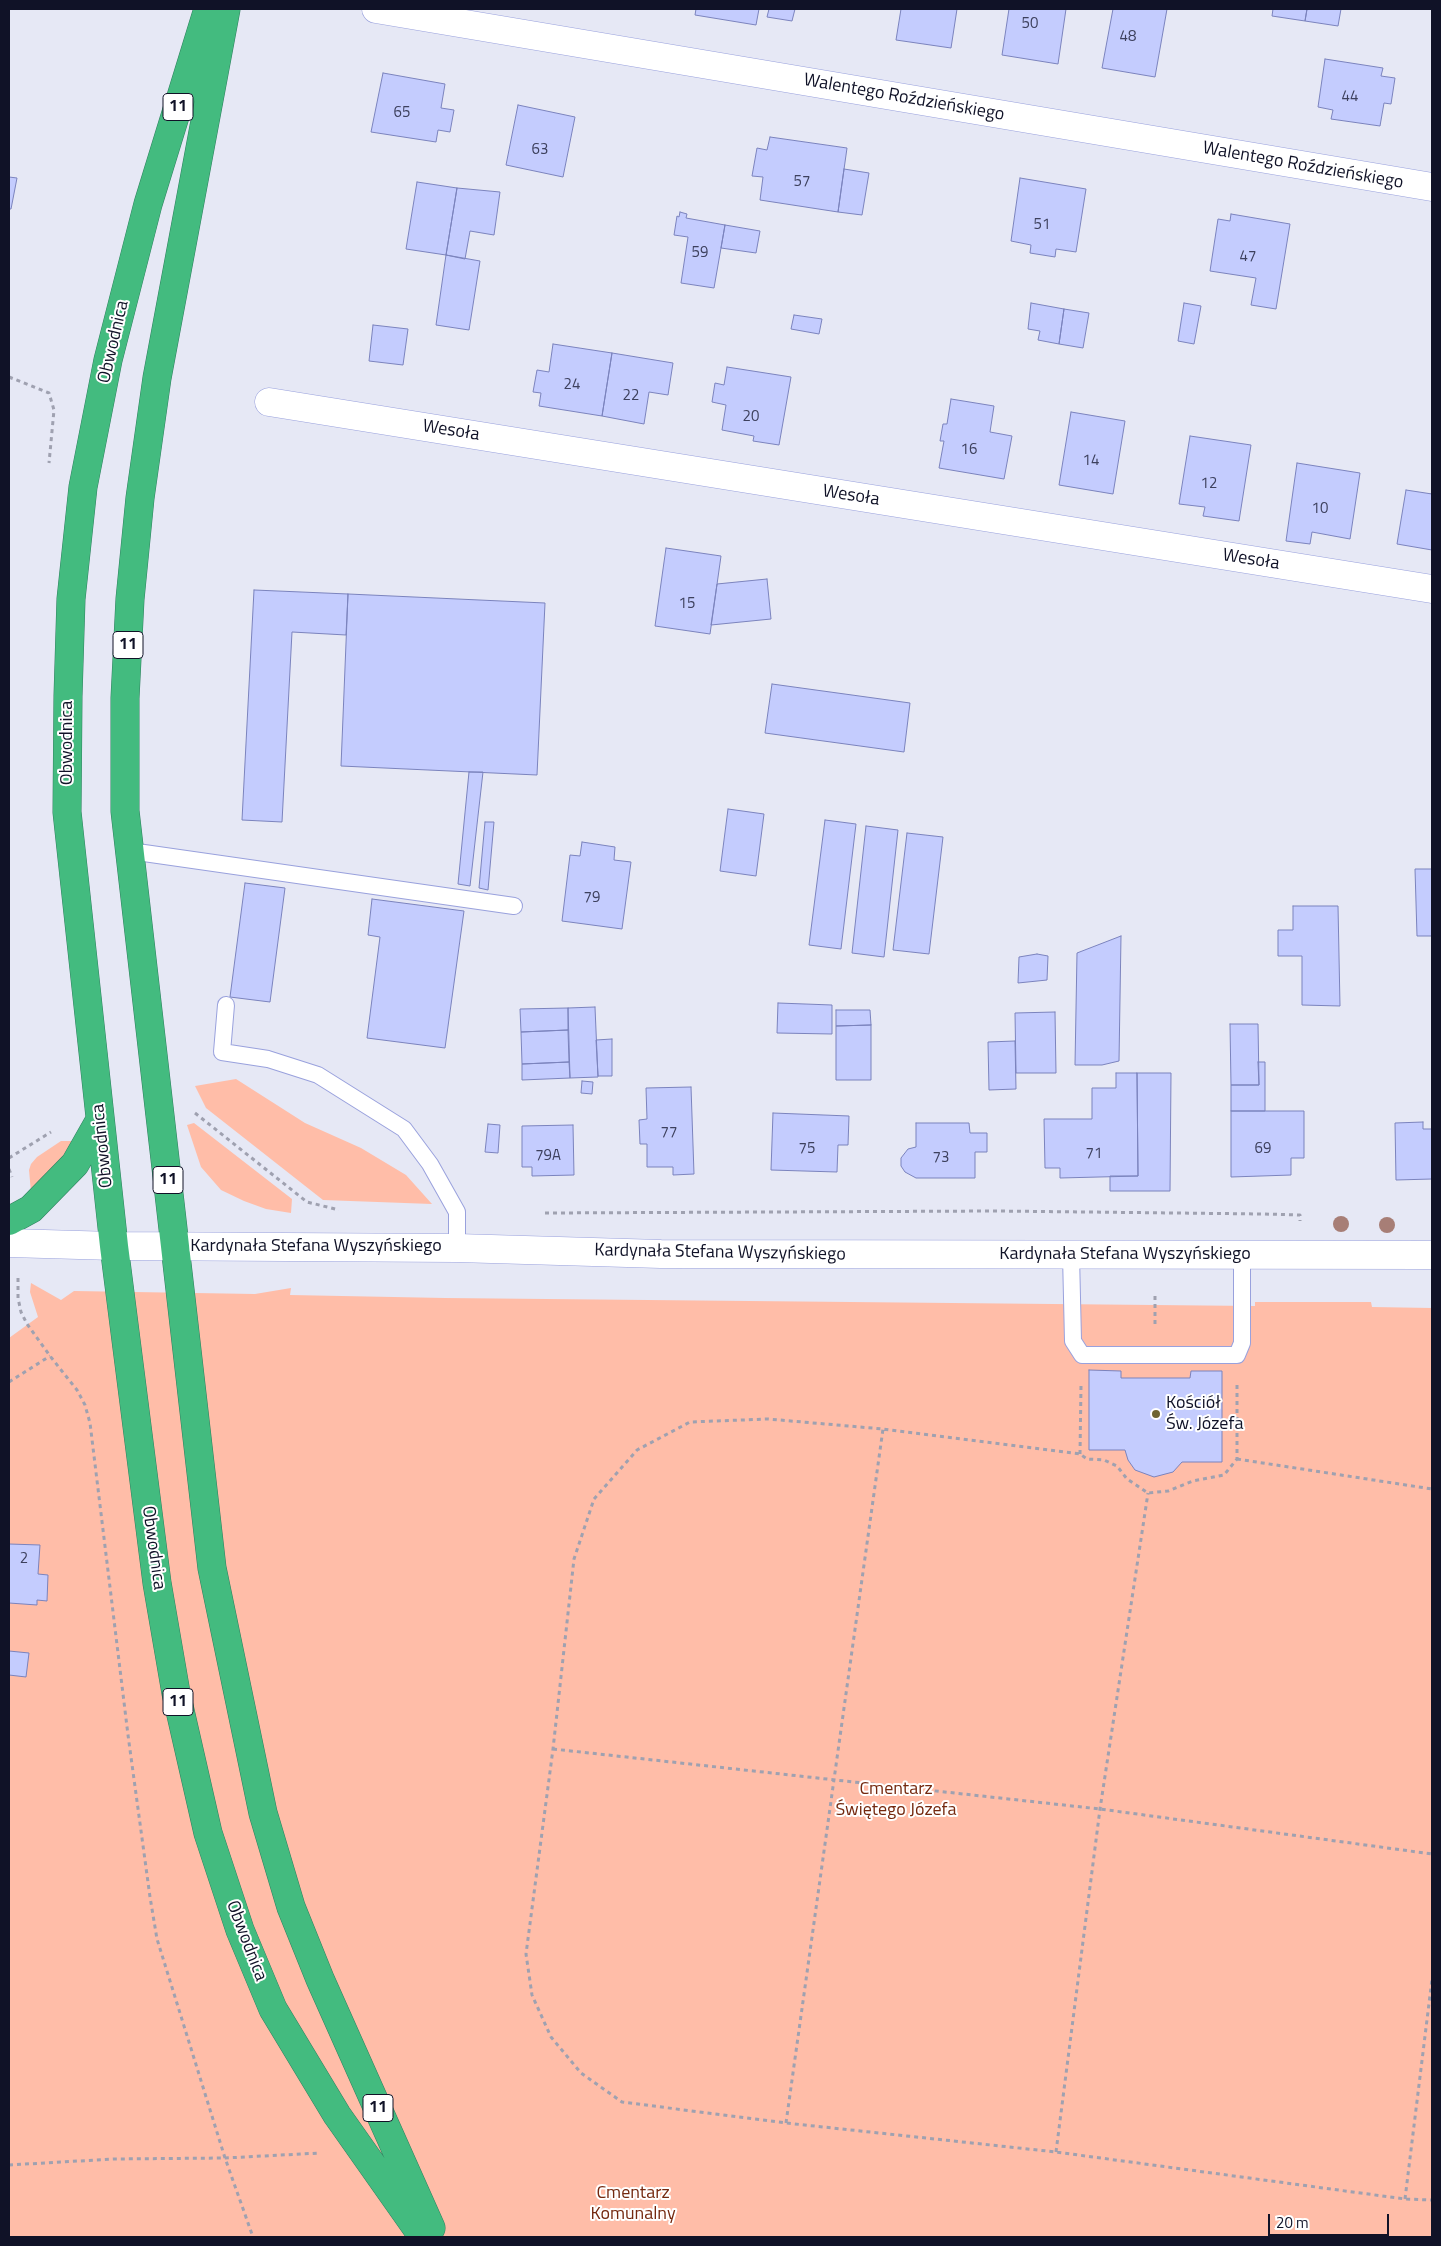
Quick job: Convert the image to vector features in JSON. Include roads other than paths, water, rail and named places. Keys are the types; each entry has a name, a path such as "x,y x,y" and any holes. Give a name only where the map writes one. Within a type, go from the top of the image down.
{"highway":[{"name":"Obwodnica","path":"208,9 148,204 108,360 83,487 72,590 68,696 67,812 114,1246 157,1583 176,1693 208,1833 240,1930 273,2009 337,2115 423,2237"},
{"name":"11","path":"226,9 157,378 140,498 130,600 125,698 125,811 212,1568 263,1813 291,1907 313,1962 436,2237"},
{"path":"9,1221 31,1209 75,1164 100,1120"}],"street":[{"name":"Walentego Roździeńskiego","path":"376,9 1432,187"},
{"name":"Wesoła","path":"269,402 1432,590"},
{"name":"Kardynała Stefana Wyszyńskiego","path":"9,1243 114,1246 457,1248 671,1254 1432,1255"}],"lane":[{"path":"130,851 514,906"},
{"path":"226,1005 222,1052 268,1059 318,1075 404,1129 430,1164 457,1212 457,1248"},
{"path":"1070,1255 1073,1341 1082,1355 1237,1355 1242,1343 1242,1255"}],"place":[{"name":"Kościół Św. Józefa","path":"1156,1414"}],"park label":[{"name":"Cmentarz Świętego Józefa","path":"896,1800"},
{"name":"Cmentarz Komunalny","path":"633,2204"}]}
